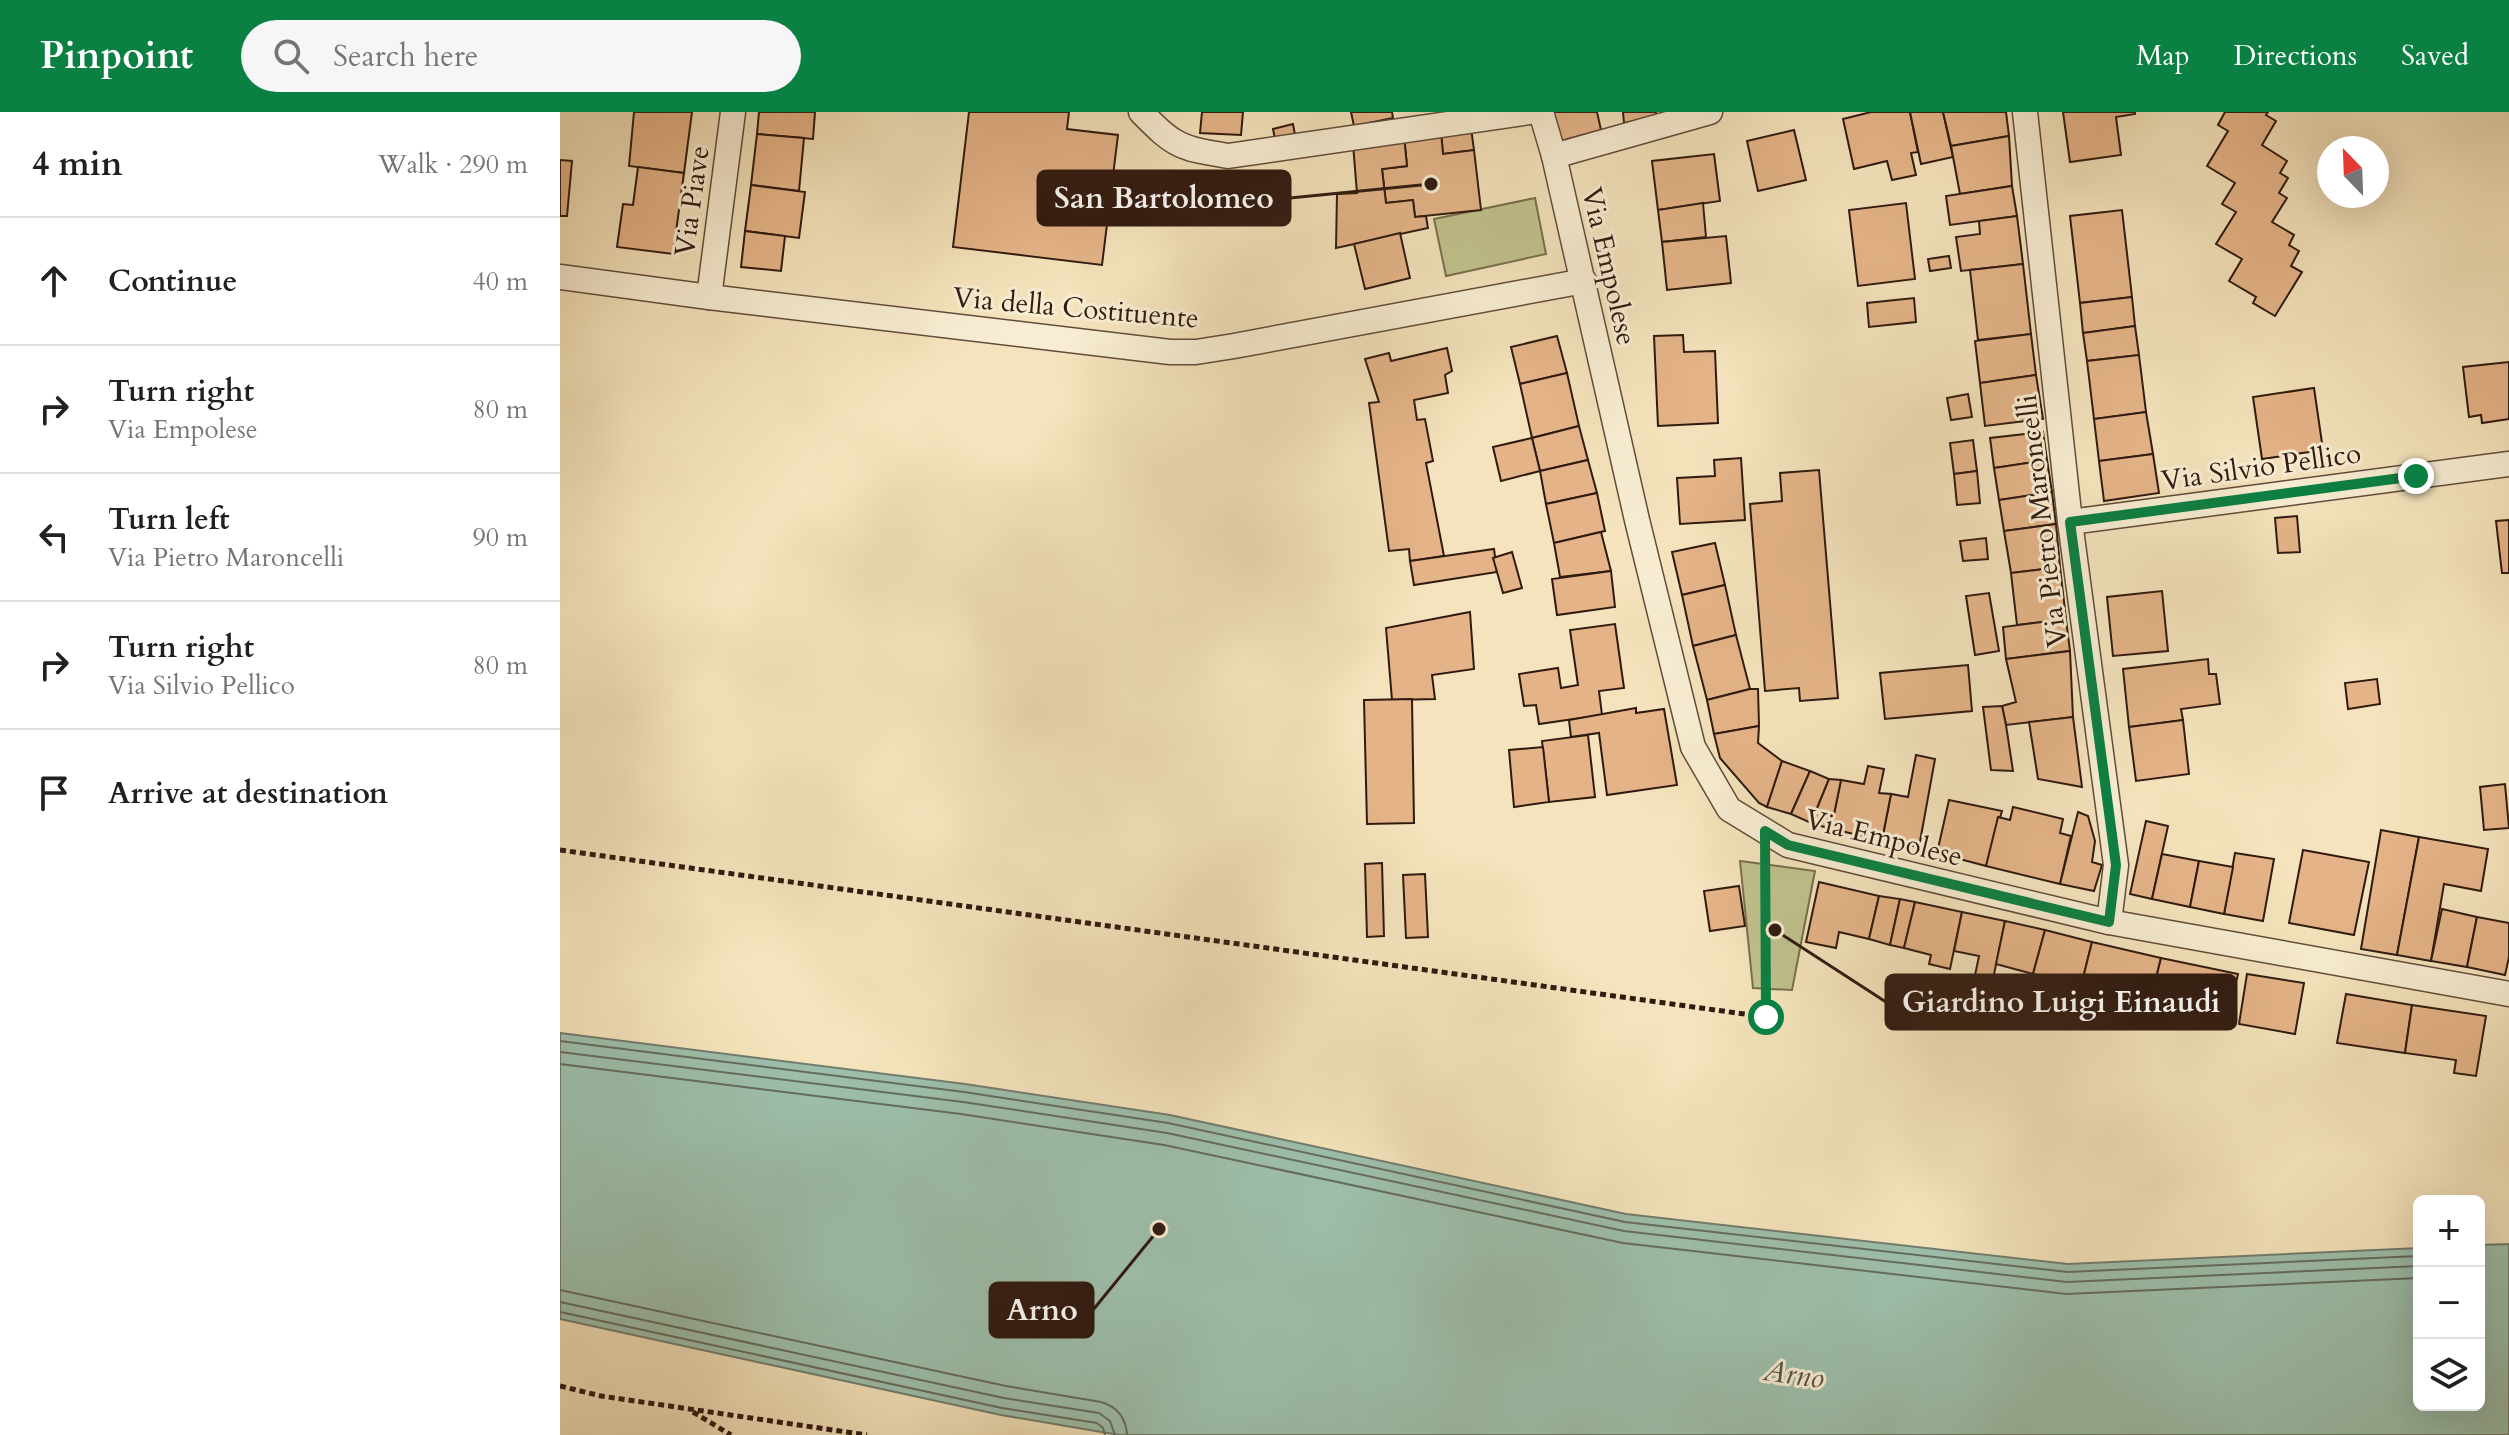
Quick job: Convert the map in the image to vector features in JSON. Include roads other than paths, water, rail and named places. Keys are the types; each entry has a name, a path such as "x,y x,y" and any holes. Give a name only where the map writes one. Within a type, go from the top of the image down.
{"street":[{"name":"Via Piave","path":"709,297 733,112"},
{"path":"1141,112 1167,139 1188,149 1228,156 1530,112"},
{"name":"Via Empolese","path":"1541,112 1584,281 1637,520 1693,747 1729,809 1788,845 2109,922 2509,994"},
{"name":"Via Pietro Maroncelli","path":"2025,112 2070,522 2116,865 2109,922"},
{"path":"1554,156 1696,114"},
{"name":"Via della Costituente","path":"560,277 1131,348 1196,352 1584,281"},
{"name":"Via Silvio Pellico","path":"2070,522 2509,464"}],"water":[{"name":"Arno","path":"560,1033 965,1084 1170,1115 1626,1214 2068,1264 2413,1248 2413,1411 2485,1411 2485,1245 2509,1244 2509,1435 1119,1435 1001,1415 560,1319"}],"place":[{"name":"San Bartolomeo","path":"1431,184"},
{"name":"Giardino Luigi Einaudi","path":"1775,930"},
{"name":"Arno","path":"1159,1229"}]}
